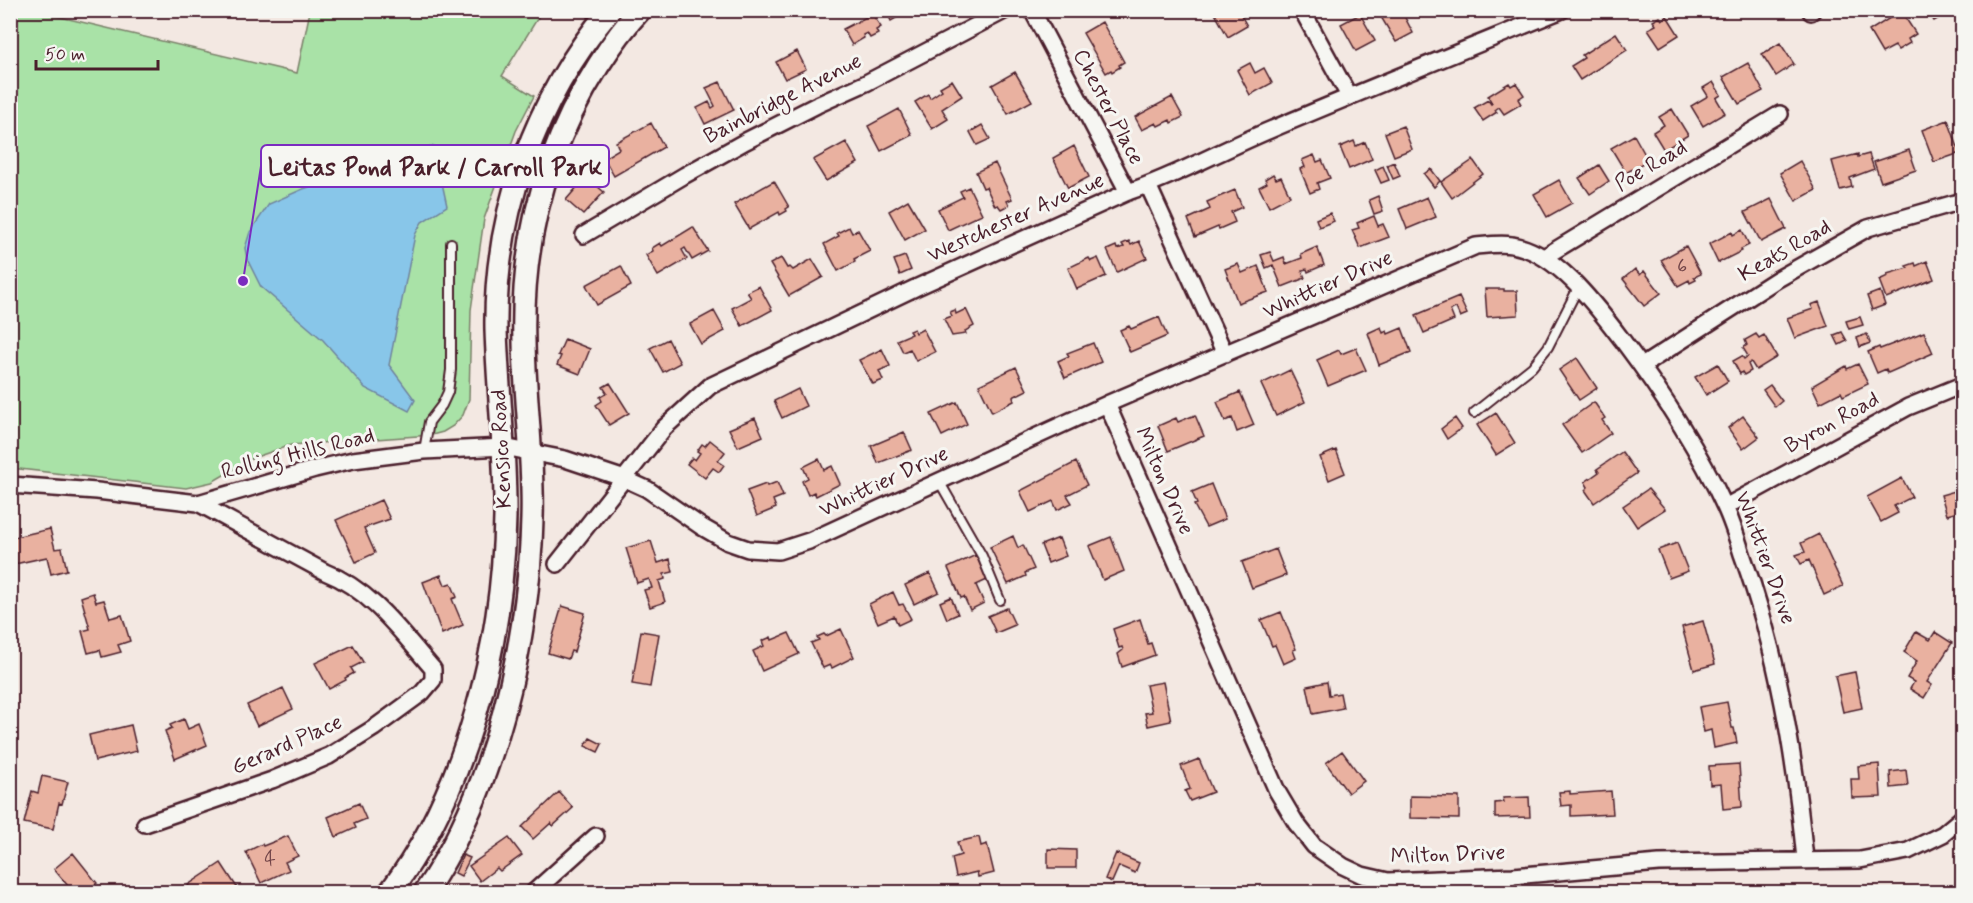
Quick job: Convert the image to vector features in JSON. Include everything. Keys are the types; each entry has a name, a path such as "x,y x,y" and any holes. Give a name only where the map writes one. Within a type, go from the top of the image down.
{"street":[{"name":"Kensico Road","path":"425,892 445,860 472,803 492,750 508,696 528,586 532,518 497,349 501,254 512,199 530,144 553,93 583,46 610,10"},
{"name":"Kensico Road","path":"390,892 423,843 440,809 461,757 478,703 491,647 501,584 505,517 518,449 525,361 524,305 529,248 540,194 559,140 578,99 614,42 640,10"},
{"name":"Bainbridge Avenue","path":"584,235 746,141 866,83 1006,10"},
{"name":"Chester Place","path":"1032,10 1128,192"},
{"path":"1302,10 1349,96"},
{"name":"Westchester Avenue","path":"556,564 664,428 710,386 915,288 1239,143 1562,10"},
{"name":"Poe Road","path":"1544,257 1780,114"},
{"name":"Chester Place","path":"1148,185 1225,354"},
{"name":"Keats Road","path":"1642,366 1776,280 1868,228 1962,201"},
{"name":"Whittier Drive","path":"518,449 565,459 625,479 647,489 728,542 748,549 778,552 809,541 1107,404 1476,246 1512,245 1544,257 1561,270 1599,310 1642,366 1684,429 1725,507 1756,591 1770,639 1800,799 1805,860"},
{"name":"Byron Road","path":"1725,507 1908,407 1962,385"},
{"name":"Milton Drive","path":"1107,404 1272,780 1296,824 1314,846 1343,866 1392,887 1659,863 1860,860 1908,851 1943,834 1962,818"},
{"name":"Rolling Hills Road","path":"198,503 334,464 424,450 518,449"},
{"name":"Rolling Hills Road","path":"10,484 198,503 325,572 344,579 380,608 433,669 433,680"},
{"name":"Gerard Place","path":"145,824 272,780 329,756 374,728 422,693 433,680"},
{"path":"534,892 596,836"},
{"path":"1491,892 1514,876"}],"lane":[{"path":"424,450 429,422 442,405 448,392 451,243"},
{"path":"1474,413 1532,367 1548,347 1578,288"},
{"path":"939,481 982,556 1000,600"}],"green space":[{"path":"11,11 35,11 297,73 310,11 542,11 502,76 534,96 516,131 484,219 471,310 469,399 463,415 453,426 432,435 291,445 253,458 212,482 186,488 11,468"}],"water":[{"path":"434,146 447,206 422,222 415,235 389,365 415,400 409,411 365,388 323,340 261,287 247,259 245,248 250,232 269,204 303,189"}],"building":[{"path":"886,10 910,10 891,21"},
{"path":"1213,10 1238,10 1247,26 1228,37"},
{"path":"1401,10 1413,33 1396,42 1378,12"},
{"path":"1927,10 1953,10 1934,21"},
{"path":"1901,11 1916,34 1908,39 1910,43 1898,50 1895,46 1882,53 1869,31"},
{"path":"872,14 881,27 876,30 878,34 870,38 867,33 863,35 864,38 852,45 843,29"},
{"path":"1360,14 1375,41 1356,51 1341,24"},
{"path":"1667,16 1679,35 1660,47 1648,29 1656,25 1653,21 1660,17 1662,20"},
{"path":"1102,22 1124,62 1112,72 1111,70 1106,73 1083,33"},
{"path":"1616,33 1627,50 1580,80 1571,66 1584,58 1582,55"},
{"path":"1780,43 1794,64 1776,76 1762,54"},
{"path":"797,51 806,69 785,79 776,62"},
{"path":"1250,63 1255,73 1264,68 1272,83 1250,95 1237,70"},
{"path":"1748,63 1763,91 1739,104 1723,77"},
{"path":"1015,72 1032,101 1008,114 992,85"},
{"path":"952,80 962,96 942,109 948,119 932,129 915,102 928,94 930,98 942,90 940,87"},
{"path":"720,82 734,110 705,124 697,108 709,102 712,108 715,106 706,88"},
{"path":"1713,82 1721,95 1716,98 1725,113 1703,126 1691,106 1708,96 1703,88"},
{"path":"1509,83 1511,86 1516,83 1524,95 1518,99 1521,104 1504,114 1499,107 1495,110 1497,112 1483,121 1474,108 1488,100 1491,104 1488,96"},
{"path":"1172,97 1183,117 1158,126 1156,123 1142,130 1135,117"},
{"path":"899,109 912,135 881,151 868,126"},
{"path":"1672,109 1688,135 1664,150 1653,132 1664,125 1659,117"},
{"path":"1948,120 1960,153 1934,162 1922,130"},
{"path":"651,123 664,147 614,176 604,158 619,149 616,142"},
{"path":"982,125 990,139 977,145 970,132"},
{"path":"1403,126 1412,149 1394,156 1385,133"},
{"path":"1634,135 1648,160 1626,173 1611,148"},
{"path":"1354,141 1356,146 1365,142 1372,159 1349,169 1340,147"},
{"path":"846,142 858,163 826,181 813,160"},
{"path":"1074,146 1089,177 1068,188 1053,158"},
{"path":"1909,150 1916,170 1881,182 1874,162"},
{"path":"1858,154 1858,157 1869,154 1874,169 1850,178 1852,187 1840,190 1832,161"},
{"path":"1314,155 1317,162 1322,160 1330,178 1317,183 1319,189 1310,193 1300,169 1305,167 1302,160"},
{"path":"1473,160 1483,174 1452,198 1441,182"},
{"path":"1800,161 1816,190 1796,201 1780,173"},
{"path":"1394,162 1400,176 1393,179 1387,165"},
{"path":"995,163 1012,199 1007,201 1009,205 1001,209 998,205 995,206 976,172"},
{"path":"1599,165 1609,181 1590,194 1579,178"},
{"path":"586,166 602,180 597,186 604,192 583,215 566,200 585,178 580,173"},
{"path":"1383,166 1389,180 1381,183 1375,170"},
{"path":"1431,169 1440,181 1434,187 1424,174"},
{"path":"1273,174 1276,179 1281,177 1290,196 1269,207 1259,187 1267,183 1265,179"},
{"path":"1559,180 1572,203 1547,217 1534,194"},
{"path":"774,181 789,207 787,211 780,215 779,212 749,229 734,204"},
{"path":"969,187 982,214 948,230 938,209 963,197 960,191"},
{"path":"1235,190 1242,207 1231,212 1235,222 1195,237 1188,219 1210,209 1207,202"},
{"path":"1378,196 1383,211 1374,214 1369,200"},
{"path":"1427,197 1436,217 1407,229 1399,209"},
{"path":"1771,199 1786,229 1761,242 1745,212"},
{"path":"908,200 925,229 905,240 889,211"},
{"path":"1330,213 1334,221 1319,227 1316,219"},
{"path":"1374,216 1378,226 1383,224 1389,237 1360,248 1352,230 1359,228 1357,223"},
{"path":"693,227 708,251 692,260 685,248 682,250 687,259 658,276 646,255 660,243 662,246"},
{"path":"849,227 852,233 858,230 870,251 838,271 824,244 839,236 837,233"},
{"path":"1742,230 1749,245 1718,263 1709,244 1732,232 1733,235"},
{"path":"1129,241 1131,245 1139,241 1147,258 1117,272 1107,250 1116,246 1117,249 1124,247 1122,244"},
{"path":"1686,246 1701,274 1694,277 1696,280 1690,283 1689,280 1678,286 1661,260"},
{"path":"1317,247 1324,265 1308,272 1307,269 1302,270 1305,278 1282,287 1273,265 1266,268 1261,255 1270,252 1274,261 1284,257 1286,264 1302,258 1301,254"},
{"path":"905,256 911,270 900,275 894,260"},
{"path":"781,258 787,268 790,267 793,270 812,259 823,277 789,296 770,264"},
{"path":"1089,258 1091,261 1098,258 1106,276 1077,289 1068,268"},
{"path":"1927,261 1934,279 1886,298 1879,280 1888,276 1887,274 1908,268 1906,266 1915,263 1916,266"},
{"path":"1238,264 1242,273 1258,266 1268,292 1238,303 1225,269"},
{"path":"621,266 631,286 597,305 586,285"},
{"path":"1635,269 1640,275 1644,271 1661,293 1644,306 1623,279"},
{"path":"759,286 772,310 742,326 732,308 751,298 747,292"},
{"path":"1485,289 1517,291 1518,315 1487,317"},
{"path":"1880,291 1885,305 1872,310 1867,296"},
{"path":"1459,297 1467,314 1460,317 1456,308 1450,310 1454,320 1424,333 1416,315"},
{"path":"1819,302 1828,326 1795,338 1787,318 1813,309 1811,305"},
{"path":"966,309 974,326 965,331 966,334 952,336 944,319 952,316 950,312 955,310 956,314"},
{"path":"714,311 725,331 701,344 690,324"},
{"path":"1159,317 1167,336 1130,352 1120,330 1129,326 1131,329"},
{"path":"1860,317 1863,325 1849,329 1846,321"},
{"path":"1381,327 1383,333 1387,331 1388,334 1402,328 1411,352 1379,365 1368,333"},
{"path":"914,329 916,333 923,329 935,352 916,361 910,349 903,352 897,340 911,334 909,331"},
{"path":"1842,332 1847,341 1839,345 1834,335"},
{"path":"1924,332 1933,353 1888,373 1886,369 1877,373 1868,352"},
{"path":"1756,334 1759,338 1764,335 1777,357 1756,370 1751,362 1748,364 1751,371 1744,375 1742,372 1740,374 1733,361 1742,356 1744,359 1748,356 1743,348 1747,345 1745,340"},
{"path":"1867,334 1870,343 1860,347 1857,338"},
{"path":"565,339 590,349 580,374 557,365 561,356 558,355"},
{"path":"668,339 680,363 663,372 650,348"},
{"path":"1093,343 1101,362 1065,378 1058,361 1069,356 1067,353"},
{"path":"1356,348 1366,370 1328,386 1317,360 1339,350 1341,354"},
{"path":"882,349 890,366 879,371 883,380 873,384 859,360"},
{"path":"1577,358 1597,388 1579,400 1559,370"},
{"path":"1718,364 1728,381 1706,395 1695,377"},
{"path":"1858,364 1868,384 1843,396 1841,392 1820,403 1812,386 1846,366 1847,369"},
{"path":"1016,367 1027,390 1013,397 1014,401 992,412 979,385"},
{"path":"1290,370 1305,402 1276,416 1261,384"},
{"path":"610,383 629,413 609,425 596,405 602,401 600,397 607,393 603,387"},
{"path":"1770,385 1782,401 1775,407 1763,390"},
{"path":"798,389 806,406 782,418 774,401"},
{"path":"1240,392 1254,425 1237,432 1232,418 1225,421 1217,402"},
{"path":"957,402 967,424 942,436 931,414"},
{"path":"1594,402 1605,418 1602,420 1611,433 1582,453 1562,425"},
{"path":"1496,413 1515,443 1496,455 1477,425"},
{"path":"1195,415 1204,436 1168,451 1158,426 1176,418 1178,422"},
{"path":"1743,416 1759,437 1743,449 1728,428"},
{"path":"755,418 763,436 738,447 729,429"},
{"path":"1455,418 1462,428 1447,439 1441,429"},
{"path":"904,432 912,450 878,463 871,446"},
{"path":"710,440 725,452 718,461 724,465 719,472 713,468 705,478 687,464 692,458 695,460 702,444 705,446"},
{"path":"1336,450 1345,473 1329,480 1320,457"},
{"path":"1622,452 1637,473 1594,503 1585,490 1588,487 1585,482 1599,472 1597,469"},
{"path":"819,459 824,470 832,466 840,484 816,496 814,492 808,495 802,481 808,478 803,467"},
{"path":"1076,462 1087,485 1067,495 1072,503 1057,510 1053,501 1030,512 1020,491"},
{"path":"1902,478 1912,497 1894,506 1898,513 1881,522 1867,497"},
{"path":"777,482 783,496 773,500 776,508 757,516 747,491"},
{"path":"1211,484 1225,519 1206,527 1194,505 1197,504 1192,492"},
{"path":"1648,489 1665,509 1637,527 1623,506"},
{"path":"1962,489 1962,511 1947,515 1941,495"},
{"path":"381,500 390,519 364,528 375,553 356,562 336,520"},
{"path":"50,529 55,549 62,548 67,570 51,574 47,557 10,565 10,538"},
{"path":"1819,534 1843,586 1824,595 1809,560 1801,564 1796,555 1805,552 1801,543"},
{"path":"1013,536 1018,548 1023,545 1034,569 1025,573 1026,576 1008,584 990,547"},
{"path":"1111,537 1124,571 1103,580 1089,546"},
{"path":"1059,538 1066,556 1048,563 1041,545"},
{"path":"651,541 658,563 670,559 673,572 664,574 665,579 659,581 665,602 650,607 644,590 652,588 649,579 637,583 626,548"},
{"path":"1677,543 1688,571 1669,578 1658,550"},
{"path":"1276,549 1286,575 1252,588 1242,562"},
{"path":"976,555 987,580 976,585 984,603 970,610 964,597 961,598 948,568"},
{"path":"930,573 939,592 914,604 905,585"},
{"path":"441,575 445,585 451,583 457,597 452,599 463,625 442,634 423,582"},
{"path":"893,592 899,605 903,604 911,619 898,625 894,616 878,623 869,604"},
{"path":"93,593 96,602 104,600 110,618 122,615 130,641 118,645 121,652 102,657 100,650 88,653 82,631 90,629 81,597"},
{"path":"951,597 958,614 947,619 940,602"},
{"path":"562,606 585,613 574,652 571,651 568,659 548,653"},
{"path":"1007,608 1015,625 996,633 988,616"},
{"path":"1281,612 1296,649 1293,650 1296,658 1283,664 1261,620"},
{"path":"1140,619 1148,644 1151,643 1155,655 1122,667 1118,654 1123,650 1122,647 1119,648 1113,629"},
{"path":"1703,621 1715,664 1694,670 1682,627"},
{"path":"841,629 854,657 832,668 830,665 823,668 811,643 819,640 817,637 824,634 826,636"},
{"path":"641,631 659,634 650,687 632,684"},
{"path":"1916,632 1930,640 1935,632 1952,643 1927,682 1932,685 1924,698 1910,689 1914,682 1907,678 1917,661 1904,652"},
{"path":"789,633 799,654 762,671 753,651 764,646 762,641 771,637 772,640"},
{"path":"353,645 363,662 351,668 354,673 345,678 346,680 329,689 315,663"},
{"path":"1855,672 1862,708 1843,712 1835,676"},
{"path":"1163,682 1171,721 1148,726 1145,713 1152,712 1146,685"},
{"path":"1327,682 1329,695 1340,693 1343,708 1313,714 1307,686"},
{"path":"283,688 293,709 257,726 247,705"},
{"path":"1727,702 1737,743 1714,748 1711,730 1704,732 1699,707"},
{"path":"184,719 188,729 199,724 207,745 175,759 165,731 172,728 170,725"},
{"path":"131,725 137,751 95,761 89,735"},
{"path":"590,738 602,744 598,752 585,746"},
{"path":"1342,751 1364,781 1348,793 1326,763"},
{"path":"1199,759 1213,792 1190,801 1185,791 1190,789 1181,766"},
{"path":"1739,764 1742,807 1723,809 1721,784 1710,785 1709,766"},
{"path":"1879,764 1881,797 1852,798 1851,779 1859,779 1858,766"},
{"path":"1906,770 1908,786 1891,788 1890,772"},
{"path":"42,776 68,782 62,804 59,803 53,829 24,823 32,791 38,793"},
{"path":"1570,791 1570,794 1611,791 1613,814 1571,816 1571,805 1561,806 1559,792"},
{"path":"559,792 573,808 553,826 551,823 533,839 522,827"},
{"path":"1410,796 1459,797 1459,819 1410,818"},
{"path":"1529,797 1530,817 1495,818 1495,803 1504,802 1503,798"},
{"path":"359,803 366,819 354,824 356,828 336,837 328,817"},
{"path":"288,836 298,856 285,862 289,870 261,883 246,852"},
{"path":"979,837 981,846 987,844 994,873 978,877 977,872 956,877 952,858 961,855 957,842"},
{"path":"509,838 522,855 500,871 497,868 480,881 469,866"},
{"path":"1048,849 1076,850 1076,868 1048,868"},
{"path":"73,853 97,883 85,892 73,892 54,869"},
{"path":"1116,853 1139,863 1135,873 1119,866 1112,882 1105,879"},
{"path":"463,855 470,858 461,876 455,873"},
{"path":"221,863 240,892 193,892 188,885"}],"place":[{"name":"Leitas Pond Park / Carroll Park","path":"243,281"}]}
